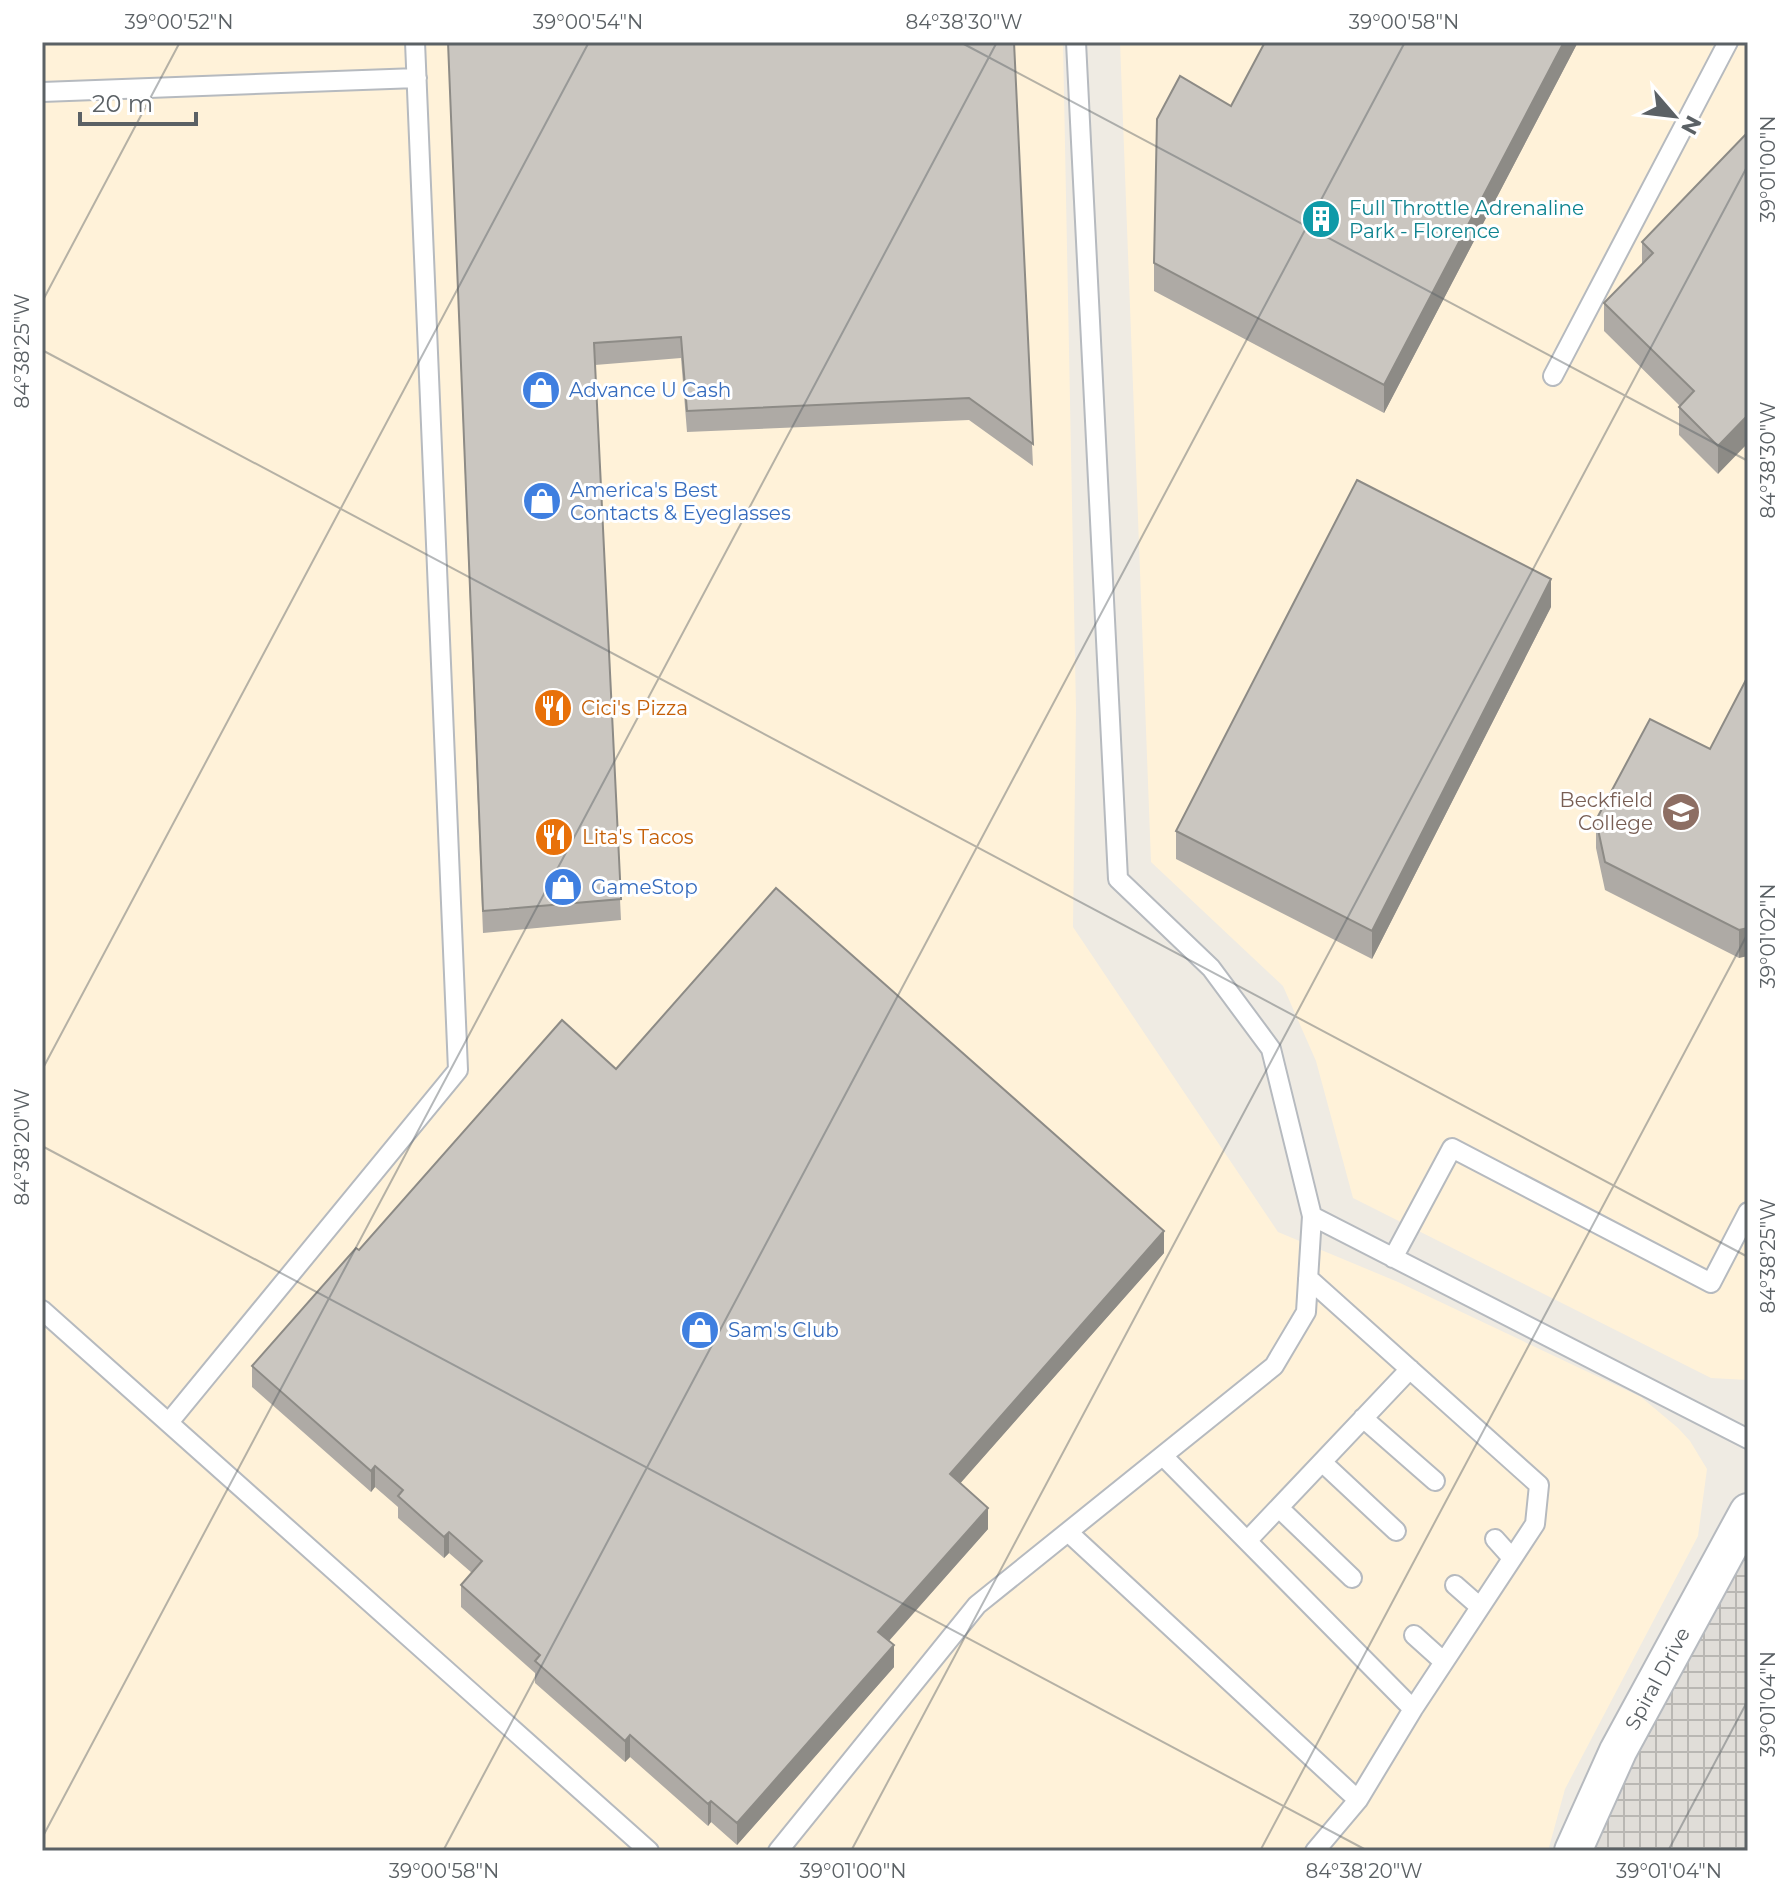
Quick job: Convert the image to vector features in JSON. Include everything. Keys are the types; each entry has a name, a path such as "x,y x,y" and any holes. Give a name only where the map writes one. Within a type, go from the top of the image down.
{"street":[{"name":"Spiral Drive","path":"1573,1851 1618,1751 1748,1512"}],"lane":[{"path":"170,1421 458,1070 415,42"},
{"path":"778,1851 977,1605 1274,1366 1306,1312 1312,1216 1271,1049 1211,968 1118,879 1076,42"},
{"path":"1553,376 1728,42"},
{"path":"42,92 417,78"},
{"path":"1393,1258 1452,1148 1711,1283 1748,1212"},
{"path":"1312,1216 1748,1439"},
{"path":"1308,1278 1539,1485 1535,1524 1413,1709 1358,1800 1315,1851"},
{"path":"42,1310 649,1851"},
{"path":"1247,1541 1410,1369"},
{"path":"1363,1418 1435,1481"},
{"path":"1163,1456 1413,1709"},
{"path":"1322,1462 1396,1531"},
{"path":"1279,1508 1352,1578"},
{"path":"1068,1532 1358,1800"},
{"path":"1495,1539 1512,1558"},
{"path":"1455,1585 1480,1607"},
{"path":"1414,1635 1444,1662"}],"shaded area":[{"path":"42,42 1063,42 1076,709 1073,927 1278,1232 1398,1282 1641,1397 1690,1441 1707,1469 1698,1536 1565,1789 1548,1851 42,1851"},
{"path":"1120,42 1748,42 1748,1380 1711,1378 1353,1198 1316,1061 1283,986 1151,862"},
{"path":"1748,1512 1748,1851 1573,1851"}],"building":[{"path":"448,42 1014,42 1033,444 969,398 687,411 681,337 594,343 621,899 483,911"},
{"name":"Full Throttle Adrenaline Park - Florence","path":"1265,42 1564,42 1384,385 1154,263 1157,119 1180,76 1231,106"},
{"path":"1748,132 1748,415 1718,446 1679,407 1694,391 1604,303 1653,253 1642,242"},
{"path":"1357,480 1551,579 1372,931 1176,831"},
{"name":"Beckfield College","path":"1748,676 1748,928 1739,930 1605,862 1596,820 1650,719 1710,749"},
{"name":"Sam's Club","path":"776,888 1164,1231 950,1474 988,1508 878,1632 894,1645 737,1823 711,1801 708,1804 630,1735 625,1741 535,1661 540,1655 461,1585 482,1561 449,1532 444,1537 398,1496 403,1490 375,1466 371,1471 252,1366 562,1020 616,1069"}],"place":[{"name":"Full Throttle Adrenaline Park - Florence","path":"1321,219"},
{"name":"Advance U Cash","path":"541,390"},
{"name":"America's Best Contacts & Eyeglasses","path":"542,501"},
{"name":"Cici's Pizza","path":"553,708"},
{"name":"Beckfield College","path":"1681,812"},
{"name":"Lita's Tacos","path":"554,837"},
{"name":"GameStop","path":"563,887"},
{"name":"Sam's Club","path":"700,1330"}]}
